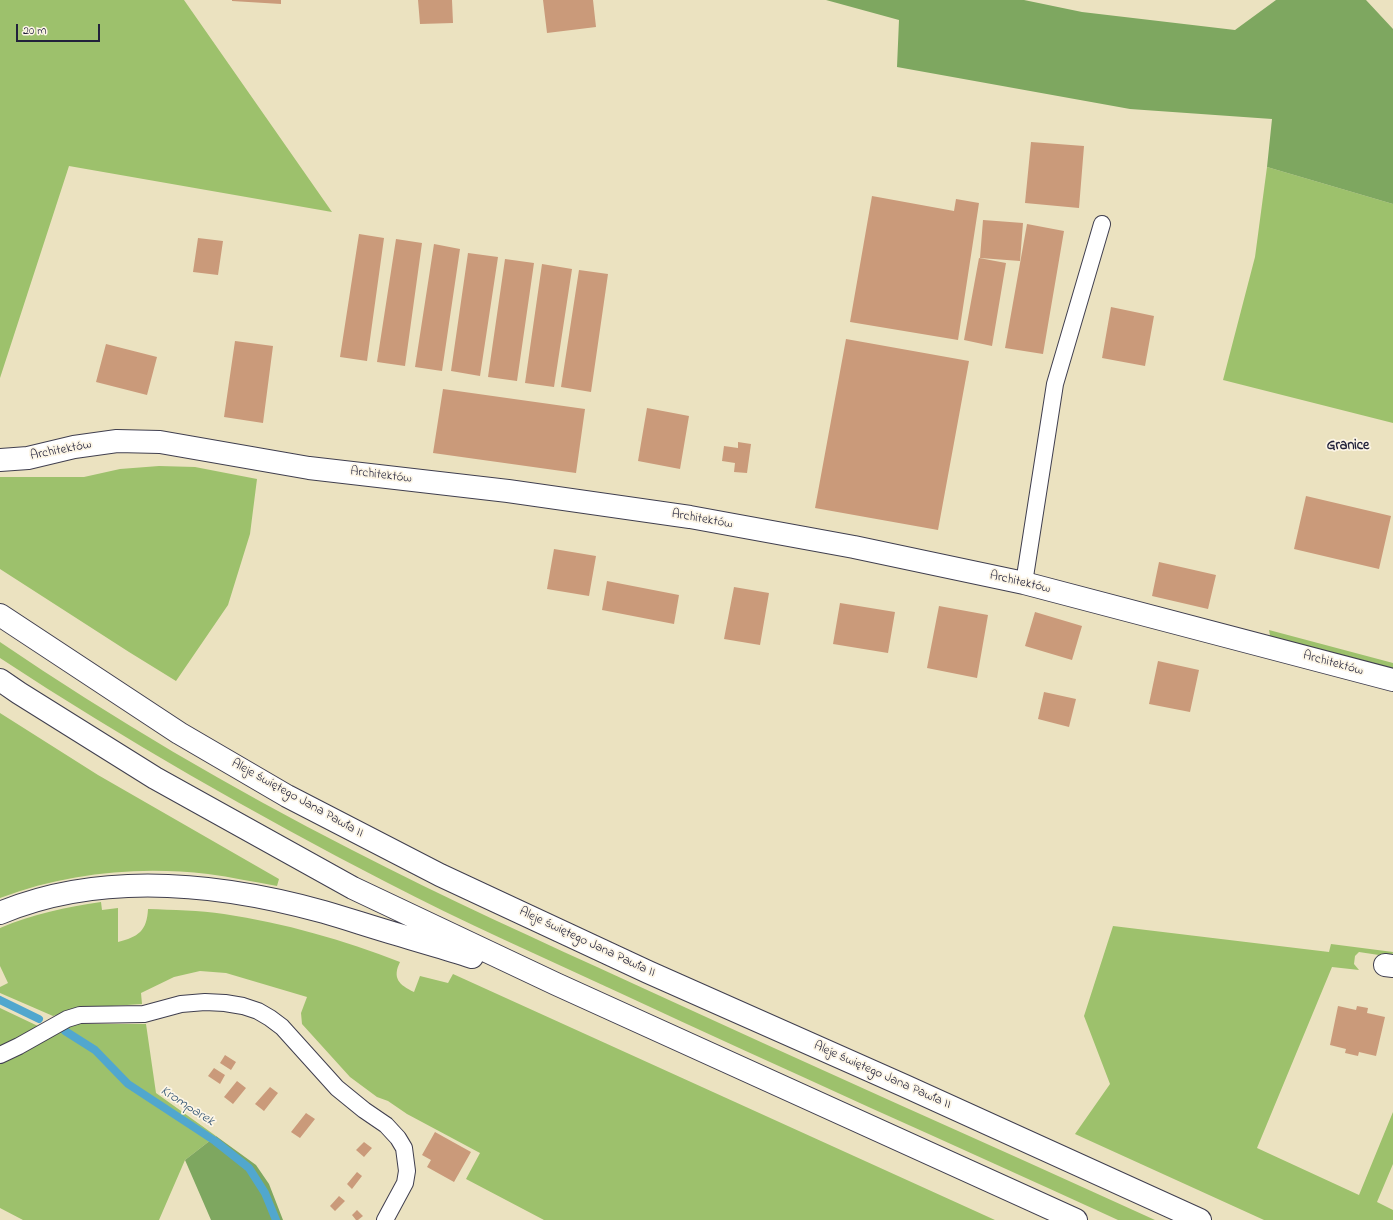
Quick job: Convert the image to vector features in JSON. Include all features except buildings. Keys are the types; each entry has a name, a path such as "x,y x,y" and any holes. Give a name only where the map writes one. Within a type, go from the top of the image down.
{"main road":[{"name":"Architektów","path":"0,460 28,458 74,447 118,440 160,442 309,468 508,490 690,517 854,547 1024,583 1393,680"},
{"name":"Aleje świętego Jana Pawła II","path":"0,615 179,733 287,796 440,875 648,972 913,1089 1200,1220"},
{"path":"0,680 18,693 155,778 353,888 556,984 1076,1220"},
{"path":"0,913 51,895 94,888 139,885 180,886 231,892 325,912 556,984"}],"lane":[{"path":"1024,583 1055,384 1102,224"},
{"path":"0,1055 67,1019 80,1015 144,1014 181,1004 205,1002 243,1006 258,1011 282,1027 337,1088 364,1110 386,1125 398,1138 404,1148 407,1171 404,1183 385,1220"}],"green space":[{"path":"0,0 184,0 332,212 69,166 0,378"},
{"path":"826,0 1024,0 1082,12 1235,30 1276,0 1366,0 1393,29 1393,204 1267,167 1272,119 1130,109 897,67 899,20"},
{"path":"1267,167 1393,204 1393,423 1223,380 1255,257"},
{"path":"159,466 195,467 257,479 250,534 228,605 176,681 0,569 0,477 84,477 120,469"},
{"path":"1269,630 1393,663 1393,672 1271,641"},
{"path":"0,642 43,671 173,752 262,802 387,868 493,919 699,1014 1155,1220 1118,1220 806,1079 415,897 239,803 94,718 0,658"},
{"path":"0,713 98,775 279,879 277,886 208,874 129,871 77,877 25,889 0,898"},
{"path":"101,902 102,910 118,908 118,942 131,938 140,932 146,923 148,909 186,910 224,914 269,922 314,933 357,946 400,962 397,972 398,980 404,987 414,992 420,976 448,983 453,974 995,1220 544,1220 466,1179 480,1153 407,1114 388,1101 377,1097 350,1077 302,1024 301,1013 307,997 226,973 200,971 174,977 141,993 142,1004 81,1008 53,1016 0,993 0,987 8,983 0,966 0,928 50,912"},
{"path":"1113,926 1329,952 1331,944 1393,952 1392,957 1359,952 1355,956 1354,964 1359,970 1332,967 1257,1148 1359,1195 1393,1112 1393,1164 1377,1202 1393,1210 1393,1220 1264,1220 1075,1134 1110,1084 1084,1016"},
{"path":"0,1008 40,1027 0,1047"},
{"path":"75,1024 146,1024 156,1093 216,1136 185,1160 159,1220 23,1220 0,1208 0,1062 18,1050"},
{"path":"216,1136 256,1165 269,1184 283,1220 211,1220 185,1160"}],"waterway":[{"name":"Kromparek","path":"0,1000 39,1019"},
{"name":"Kromparek","path":"65,1031 95,1050 128,1084 215,1141 249,1168 265,1193 276,1220"}],"district":[{"name":"Granice","path":"1348,447"}]}
